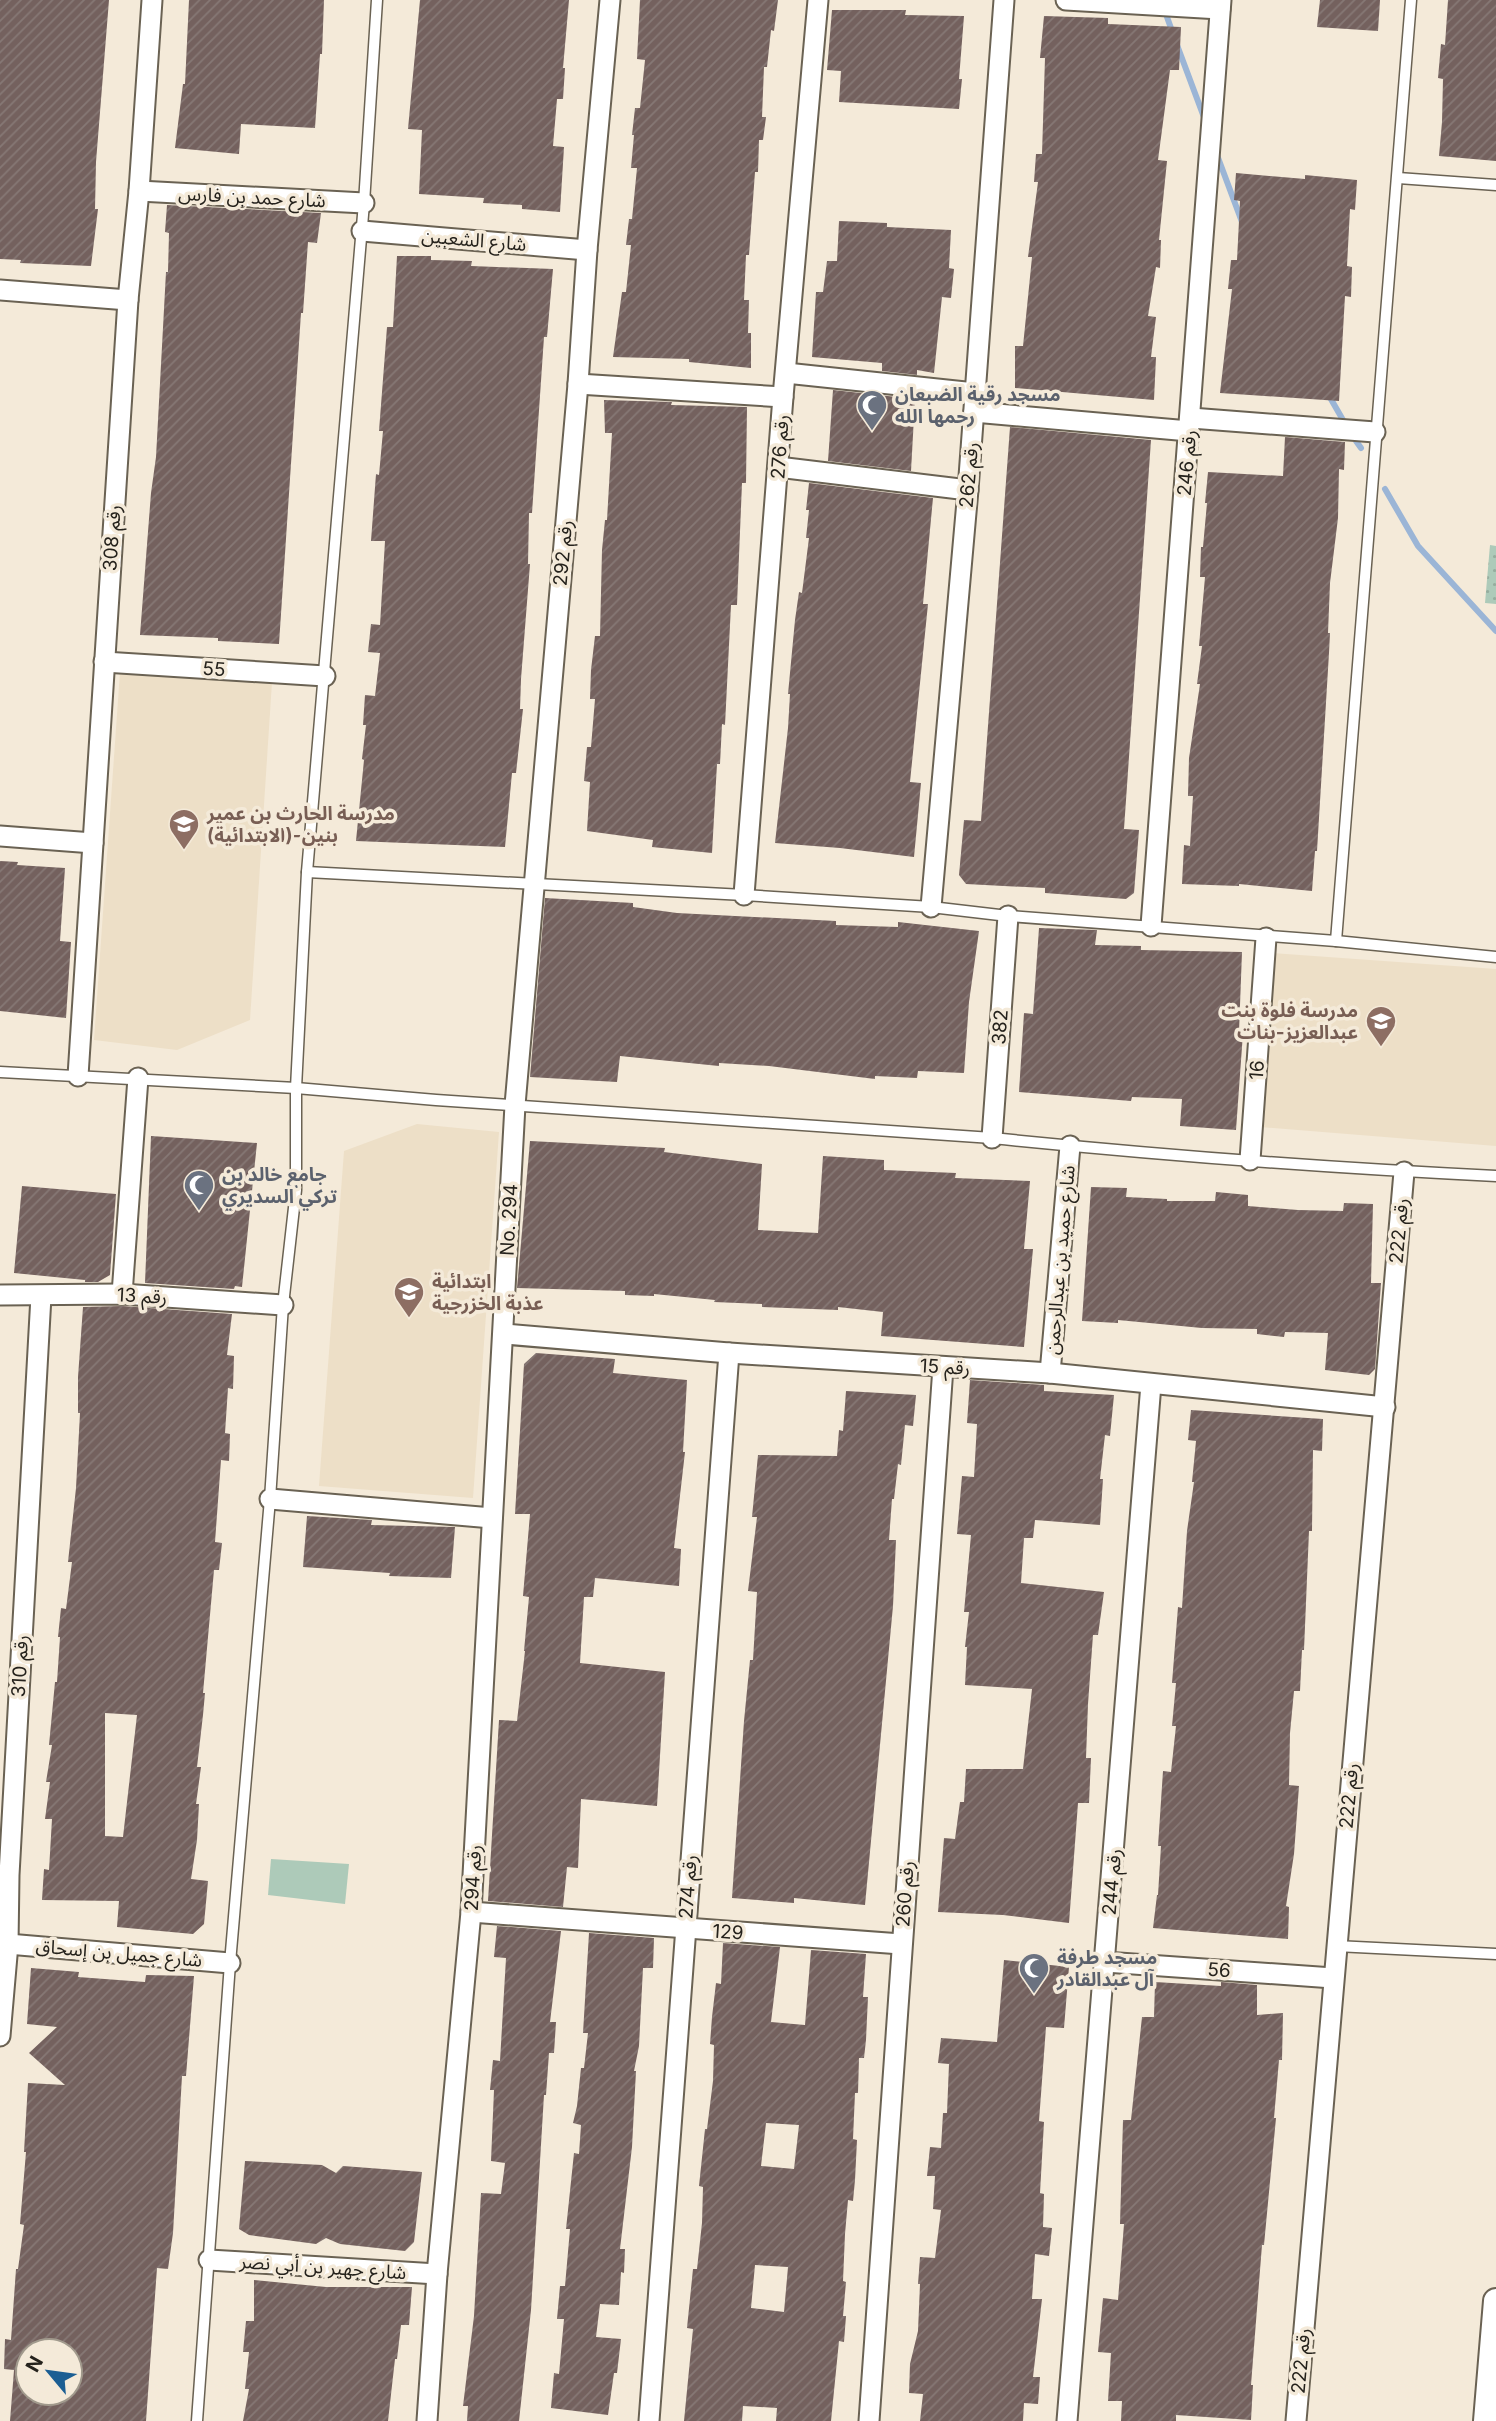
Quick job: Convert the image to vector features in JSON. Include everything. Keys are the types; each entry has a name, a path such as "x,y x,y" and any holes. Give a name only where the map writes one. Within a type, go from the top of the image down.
{"street":[{"name":"رقم 308","path":"78,1076 128,300 139,191 152,0"},
{"name":"رقم 292","path":"515,1105 610,0"},
{"name":"رقم 276","path":"744,895 783,397 818,0"},
{"name":"رقم 262","path":"931,907 968,490 1004,0"},
{"path":"1066,0 1221,5"},
{"name":"رقم 246","path":"1151,926 1221,5"},
{"name":"شارع حمد بن فارس","path":"139,191 364,203"},
{"name":"شارع الشعبين","path":"362,231 587,250"},
{"path":"0,290 128,300"},
{"path":"786,373 974,402 1190,425 1375,432"},
{"path":"579,384 783,397"},
{"path":"778,467 968,490"},
{"name":"55","path":"104,662 325,676"},
{"path":"0,836 93,843"},
{"name":"382","path":"992,1138 1008,916"},
{"name":"16","path":"1250,1160 1266,937"},
{"path":"122,1294 138,1078"},
{"name":"No. 294","path":"504,1334 515,1105"},
{"name":"شارع حميد بن عبدالرحمن","path":"1050,1373 1070,1146"},
{"name":"رقم 222","path":"1296,2421 1405,1172"},
{"name":"رقم 13","path":"0,1295 122,1294 283,1305"},
{"name":"رقم 310","path":"0,2036 8,1944 4,1874 41,1296"},
{"name":"رقم 15","path":"504,1334 729,1353 1050,1373 1385,1406"},
{"name":"رقم 294","path":"427,2421 437,2274 471,1912 504,1334"},
{"name":"رقم 274","path":"649,2421 729,1353"},
{"name":"رقم 260","path":"869,2421 943,1367"},
{"name":"رقم 244","path":"1067,2421 1151,1384"},
{"path":"270,1499 492,1518"},
{"name":"129","path":"471,1912 901,1944"},
{"name":"شارع جميل بن إسحاق","path":"8,1944 230,1963"},
{"name":"56","path":"1105,1962 1333,1978"},
{"name":"شارع جهير بن أبي نصر","path":"209,2260 437,2274"},
{"path":"1486,2421 1496,2301"}],"lane":[{"path":"197,2421 230,1963 270,1499 283,1305 296,1190 296,1088 307,872 362,231 377,0"},
{"path":"1336,941 1411,0"},
{"path":"1398,178 1496,185"},
{"path":"307,872 931,907 1008,916 1336,941 1496,957"},
{"path":"0,1072 296,1088 992,1138 1405,1172 1496,1176"},
{"path":"1336,1946 1496,1954"}],"shaded area":[{"name":"مدرسة الحارث بن عمير (الابتدائية)-بنين","path":"120,672 272,682 250,1020 177,1050 94,1040"},
{"name":"مدرسة فلوة بنت عبدالعزيز-بنات","path":"1272,953 1496,969 1496,1146 1260,1127"},
{"name":"ابتدائية عذبة الخزرجية","path":"417,1124 499,1132 473,1498 319,1486 344,1151"}],"green space":[{"path":"1490,545 1496,546 1496,604 1485,603"},
{"path":"271,1859 349,1864 345,1904 268,1895"}],"building":[{"path":"0,0 109,0 96,162 95,209 98,209 91,266 20,263 21,260 0,259"},
{"path":"189,0 324,0 315,128 241,124 239,154 175,148 185,84"},
{"path":"420,0 569,0 563,99 557,99 553,146 564,147 560,212 522,209 522,205 483,203 484,198 419,194 422,130 408,129"},
{"path":"640,0 778,0 767,67 764,67 762,117 766,117 763,140 759,140 749,255 746,255 744,300 749,300 751,368 689,362 689,359 613,357 622,292 626,292 631,245 626,245 629,219 632,219 637,168 631,168 632,135 635,108 640,108 645,60 637,59"},
{"path":"1320,0 1380,0 1378,31 1317,27"},
{"path":"1448,0 1496,0 1496,161 1439,156 1443,79 1438,78 1441,44 1445,45"},
{"path":"832,10 906,10 905,15 964,16 959,109 839,102 841,71 827,70"},
{"path":"1044,16 1108,18 1108,24 1181,27 1179,70 1170,70 1158,160 1167,161 1159,240 1160,268 1156,267 1148,316 1156,317 1151,357 1156,357 1154,400 1015,388 1015,346 1023,346 1032,257 1028,257 1038,182 1034,182 1036,154 1042,154 1045,58 1040,58"},
{"path":"1236,173 1357,180 1355,210 1350,209 1347,266 1352,267 1351,297 1345,296 1339,401 1220,393 1232,289 1228,289 1231,260 1237,260 1240,201 1234,200"},
{"path":"167,205 321,213 317,243 308,242 301,313 279,644 140,635 156,457 168,272 169,233 165,232"},
{"path":"839,221 887,223 887,227 951,230 949,268 954,269 951,298 942,297 934,373 917,370 917,375 882,371 882,363 812,357 816,292 823,292 827,261 837,261"},
{"path":"397,256 431,256 431,260 472,261 471,266 553,269 547,337 544,337 532,513 529,513 530,564 520,709 523,709 516,773 512,773 505,847 356,841 364,760 365,695 375,696 380,653 368,652 371,624 380,625 385,541 371,541 376,474 379,475 383,431 379,431 387,327 393,327"},
{"name":"مسجد رقية الضبعان رحمها الله","path":"833,390 915,399 911,471 828,461"},
{"path":"604,400 747,407 746,483 742,483 737,605 731,605 725,725 722,724 720,764 717,764 712,853 652,847 653,840 587,831 590,782 584,781 587,747 591,747 595,699 590,699 591,670 595,636 600,636 602,550 607,520 612,433 605,433"},
{"path":"1010,427 1151,440 1124,829 1139,830 1134,893 1126,899 1045,893 1045,888 966,884 959,875 964,820 981,821"},
{"path":"1285,437 1345,442 1344,470 1339,469 1338,518 1330,583 1329,653 1317,851 1312,891 1239,884 1182,884 1184,845 1190,846 1193,796 1188,796 1189,758 1200,684 1197,684 1202,646 1199,646 1205,577 1200,577 1201,547 1208,472 1283,476"},
{"path":"809,483 933,498 923,604 928,604 910,782 921,783 914,857 775,843 788,728 788,694 795,620 799,592 802,593 809,538 806,538 809,510 806,510"},
{"path":"0,861 18,862 17,865 65,868 60,941 71,942 66,1018 0,1011"},
{"path":"545,898 633,903 633,907 677,913 836,921 836,925 898,927 898,922 979,931 969,1002 964,1073 918,1071 917,1078 875,1076 875,1079 769,1066 719,1063 719,1066 620,1056 617,1082 530,1077"},
{"path":"1039,928 1097,930 1095,945 1141,946 1141,950 1242,952 1239,1032 1243,1033 1236,1130 1180,1126 1182,1099 1132,1097 1131,1101 1019,1092 1024,1013 1033,1014"},
{"name":"جامع خالد بن تركي السديري","path":"151,1136 257,1143 242,1287 235,1286 234,1289 145,1283"},
{"path":"530,1141 665,1148 664,1152 762,1164 758,1230 818,1233 823,1156 884,1160 884,1170 956,1173 955,1178 1030,1181 1024,1249 1033,1249 1024,1347 881,1336 883,1312 838,1307 838,1310 762,1307 762,1304 714,1302 715,1300 654,1294 625,1295 625,1291 517,1288"},
{"path":"22,1186 116,1194 110,1275 98,1282 85,1282 14,1273"},
{"path":"1091,1187 1127,1188 1126,1197 1167,1201 1215,1201 1216,1192 1248,1195 1248,1206 1298,1210 1343,1211 1344,1203 1373,1204 1371,1283 1381,1283 1375,1369 1369,1375 1325,1370 1328,1333 1285,1332 1284,1337 1257,1334 1257,1329 1202,1328 1118,1320 1118,1323 1082,1321"},
{"path":"122,1306 232,1314 227,1355 234,1356 233,1389 228,1388 225,1433 230,1434 229,1461 221,1460 215,1542 222,1543 219,1570 214,1570 197,1767 201,1767 196,1804 199,1804 197,1840 191,1879 208,1881 204,1924 193,1934 117,1927 119,1901 42,1900 44,1869 49,1870 52,1819 45,1819 50,1782 46,1782 52,1745 49,1745 57,1682 58,1637 61,1608 66,1609 72,1562 68,1562 76,1488 80,1413 78,1377 83,1307","holes":["105,1713 137,1715 123,1837 105,1836"]},
{"path":"536,1353 615,1359 613,1373 687,1380 685,1452 674,1548 681,1549 679,1586 595,1578 593,1597 584,1597 580,1663 665,1672 657,1806 581,1799 578,1868 567,1867 563,1907 488,1901 499,1720 517,1721 525,1651 529,1597 523,1596 530,1514 515,1514 524,1364"},
{"path":"970,1380 1044,1385 1044,1391 1114,1395 1110,1436 1105,1435 1100,1479 1103,1479 1100,1525 1035,1520 1033,1538 1024,1538 1021,1583 1104,1592 1098,1635 1093,1635 1088,1704 1086,1758 1091,1758 1089,1803 1078,1803 1069,1923 1003,1915 938,1912 944,1838 955,1839 960,1802 964,1802 966,1769 1023,1769 1032,1689 965,1685 969,1612 964,1612 971,1535 957,1534 962,1476 974,1477 977,1424 967,1423"},
{"path":"846,1391 916,1395 913,1426 905,1425 901,1465 898,1464 892,1499 889,1540 896,1540 893,1606 865,1905 794,1898 794,1903 732,1898 744,1721 750,1660 753,1660 757,1592 748,1591 757,1517 752,1517 758,1455 837,1456 839,1430 843,1431"},
{"path":"1191,1410 1323,1419 1322,1451 1313,1450 1312,1531 1309,1531 1304,1650 1300,1691 1294,1691 1290,1733 1289,1785 1299,1786 1294,1854 1286,1906 1289,1907 1288,1939 1153,1928 1158,1895 1163,1771 1171,1772 1176,1726 1172,1726 1176,1683 1172,1683 1178,1607 1182,1608 1187,1531 1194,1482 1196,1441 1188,1440"},
{"path":"307,1516 372,1520 371,1525 455,1527 451,1578 389,1576 390,1573 303,1567"},
{"path":"497,1926 561,1931 550,2022 556,2022 554,2053 549,2053 544,2095 531,2310 519,2421 467,2421 468,2406 463,2406 474,2316 481,2193 501,2194 505,2163 491,2161 494,2090 490,2090 493,2060 500,2061 506,1958 494,1957"},
{"path":"589,1933 654,1938 653,1968 643,1968 639,2046 634,2071 632,2147 620,2249 625,2249 624,2273 621,2272 619,2305 600,2304 596,2337 621,2339 608,2415 551,2408 554,2373 559,2374 564,2319 557,2319 560,2286 565,2286 570,2229 566,2229 574,2153 579,2154 581,2125 573,2123 588,2033 583,2033"},
{"path":"723,1943 780,1947 771,2022 805,2025 811,1950 866,1954 863,1997 868,1997 866,2040 864,2058 859,2058 858,2093 855,2093 855,2180 853,2201 848,2200 845,2234 843,2281 846,2282 843,2316 846,2316 844,2342 839,2341 831,2421 776,2421 777,2408 743,2406 742,2421 684,2421 693,2329 687,2328 693,2269 697,2269 702,2223 703,2187 699,2186 713,2081 714,2045 710,2044 712,2017 716,1983 721,1984","holes":["766,2123 799,2125 794,2169 761,2166","755,2265 788,2267 784,2312 751,2308"]},
{"path":"1004,1960 1069,1967 1064,2028 1046,2027 1039,2121 1044,2122 1040,2193 1044,2194 1043,2227 1052,2228 1049,2256 1035,2254 1032,2299 1042,2299 1033,2377 1040,2377 1038,2404 1024,2403 1023,2421 920,2421 923,2394 909,2393 910,2364 918,2331 920,2257 935,2258 941,2210 933,2209 935,2176 927,2176 930,2147 941,2148 943,2113 947,2113 949,2064 938,2063 941,2038 997,2042"},
{"path":"31,1968 79,1972 78,1977 145,1982 146,1975 194,1976 186,2076 182,2076 173,2233 168,2269 157,2268 146,2421 10,2421 14,2370 4,2369 5,2339 11,2340 16,2269 24,2225 20,2224 28,2083 65,2085 29,2053 57,2027 27,2024"},
{"path":"1155,1982 1257,1985 1257,2015 1283,2013 1282,2060 1279,2060 1276,2118 1262,2245 1251,2385 1251,2420 1176,2415 1176,2421 1121,2421 1122,2401 1108,2401 1111,2353 1098,2352 1103,2298 1118,2300 1124,2224 1120,2224 1123,2120 1131,2120 1142,2017 1154,2017"},
{"path":"245,2161 322,2165 336,2173 343,2166 422,2172 414,2242 405,2251 340,2244 326,2238 316,2244 249,2235 239,2229"},
{"path":"254,2280 326,2287 412,2287 409,2325 401,2325 388,2421 243,2421 249,2389 245,2389 249,2352 243,2352 246,2321 254,2321"}],"waterway":[{"path":"1167,17 1172,31"},
{"path":"1177,45 1205,120"},
{"path":"1217,155 1242,222"},
{"path":"1328,394 1343,420"},
{"path":"1356,441 1361,448"},
{"path":"1385,489 1418,546 1496,631"}],"place":[{"name":"مسجد رقية الضبعان رحمها الله","path":"872,432"},
{"name":"مدرسة الحارث بن عمير (الابتدائية)-بنين","path":"184,851"},
{"name":"مدرسة فلوة بنت عبدالعزيز-بنات","path":"1381,1048"},
{"name":"جامع خالد بن تركي السديري","path":"199,1212"},
{"name":"ابتدائية عذبة الخزرجية","path":"409,1319"},
{"name":"مسجد طرفة آل عبدالقادر","path":"1034,1995"}]}
